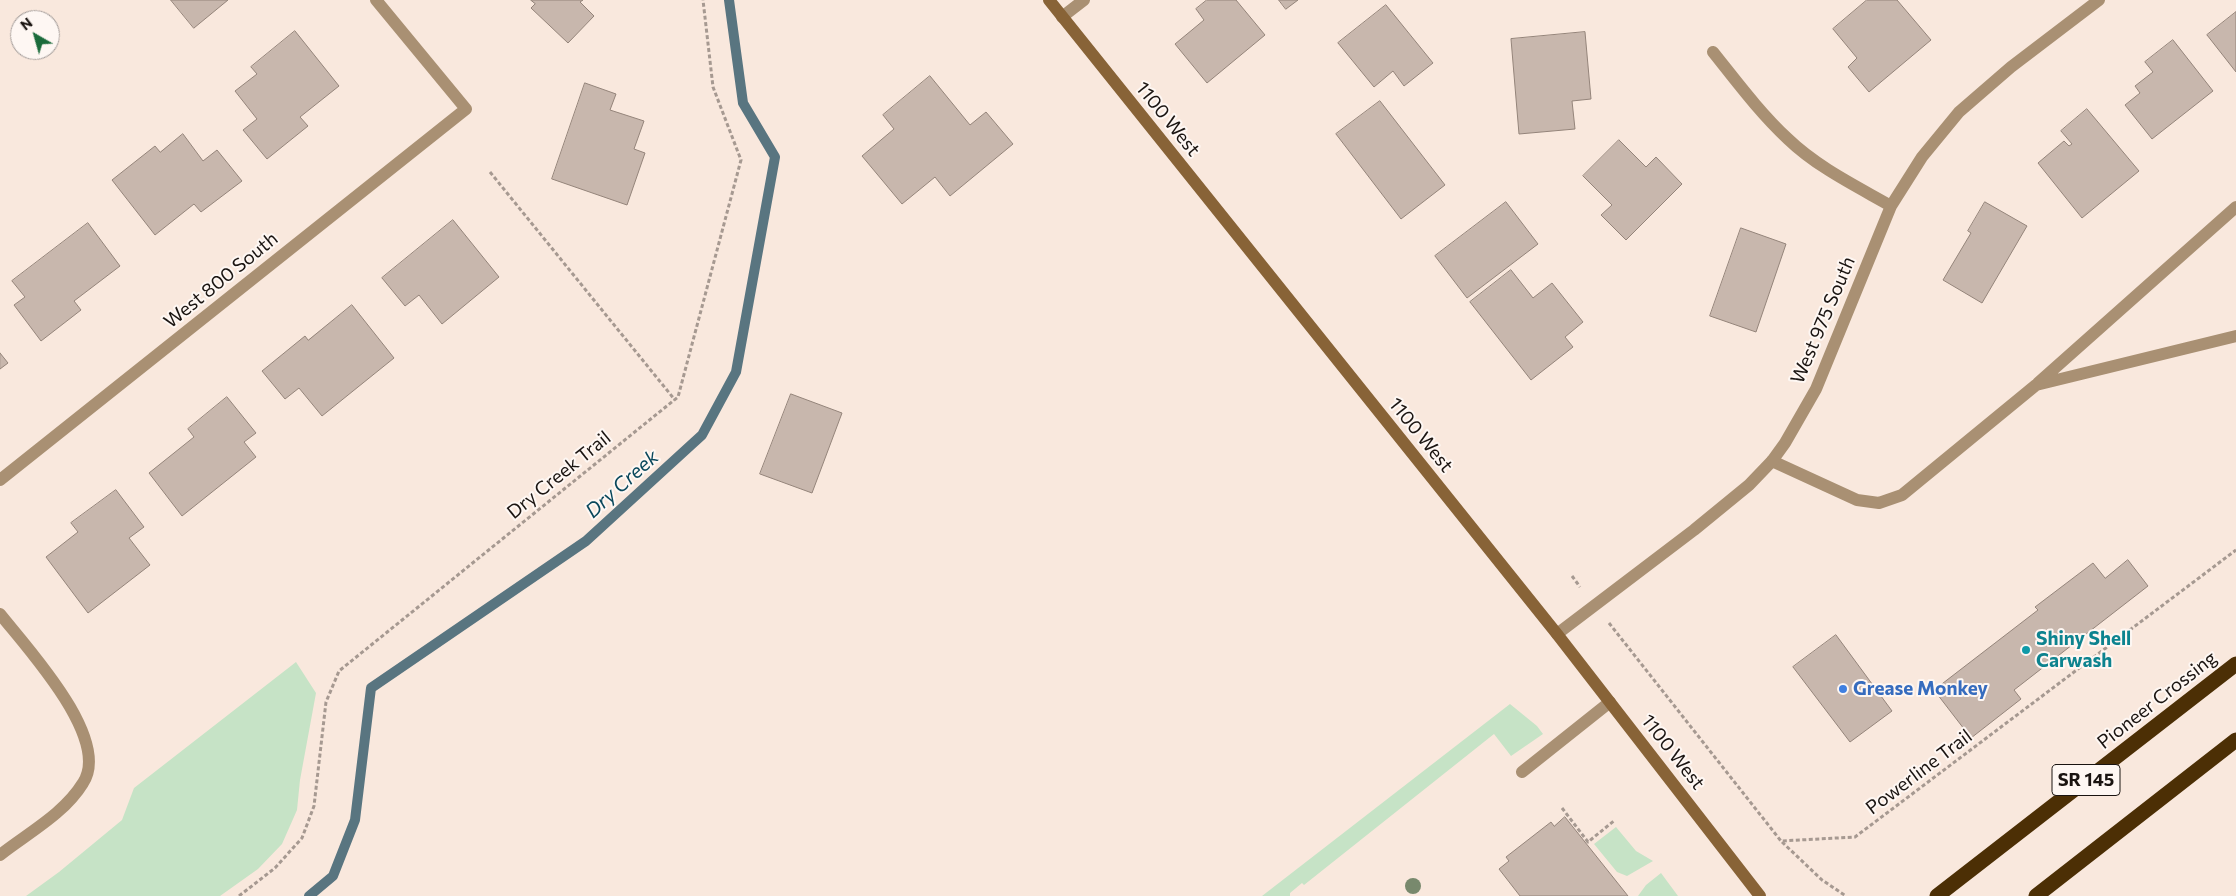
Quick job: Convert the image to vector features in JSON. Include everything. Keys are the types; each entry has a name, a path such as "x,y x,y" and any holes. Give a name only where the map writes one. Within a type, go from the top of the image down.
{"highway":[{"name":"Pioneer Crossing","path":"1937,896 2236,664"},
{"name":"SR 145","path":"2036,896 2236,740"}],"street":[{"name":"West 800 South","path":"0,480 466,109 376,0"},
{"name":"1100 West","path":"1049,0 1557,634 1760,896"},
{"path":"1062,17 1084,0"},
{"name":"West 975 South","path":"1557,634 1694,530 1749,484 1772,461 1785,444 1816,389 1891,206 1922,157 1959,112 2011,67 2099,0"},
{"path":"1713,52 1754,103 1789,140 1840,177 1891,206"},
{"path":"1772,461 1857,500 1879,503 1902,495 2036,385 2236,207"},
{"path":"2036,385 2236,336"},
{"path":"0,614 67,699 86,742 91,762 85,782 69,803 0,855"},
{"path":"1522,772 1610,702"}],"path":[{"path":"490,172 675,400 678,397 741,160 713,87 703,0"},
{"name":"Dry Creek Trail","path":"239,896 275,868 302,838 314,806 326,702 339,671 675,400"},
{"name":"Powerline Trail","path":"1781,841 1855,837 2236,550"},
{"path":"1643,665 1781,841 1822,880 1846,896"},
{"path":"1562,808 1588,842 1615,820"}],"green space":[{"path":"296,662 316,693 300,780 297,810 282,844 258,869 220,896 26,896 59,872 122,820 134,788"},
{"path":"1510,704 1537,726 1543,734 1511,756 1494,734 1304,885 1302,883 1290,893 1290,896 1262,896"},
{"path":"1616,827 1636,851 1653,861 1627,876 1617,872 1594,844"},
{"path":"1661,873 1678,896 1638,896 1646,885"}],"building":[{"path":"171,0 228,0 194,28"},
{"path":"531,0 583,0 580,2 594,16 568,43 531,8 535,4"},
{"path":"1207,0 1236,0 1265,35 1207,83 1175,44 1204,20 1196,9"},
{"path":"1279,0 1298,0 1286,9"},
{"path":"1867,0 1897,0 1931,40 1869,92 1848,67 1857,58 1833,29"},
{"path":"1386,5 1433,63 1404,86 1393,71 1374,87 1338,43"},
{"path":"2236,12 2236,72 2207,35"},
{"path":"295,31 339,86 300,117 308,126 267,159 243,130 257,119 235,91 257,74 251,67"},
{"path":"1585,32 1591,99 1572,101 1575,129 1519,134 1511,39"},
{"path":"2173,40 2213,91 2152,139 2125,105 2140,93 2135,86 2153,72 2145,62"},
{"path":"930,76 970,125 986,112 1013,144 950,196 935,177 902,204 862,156 894,129 883,115"},
{"path":"585,83 616,94 610,110 644,121 634,149 645,153 627,205 552,179"},
{"path":"1380,101 1445,185 1401,219 1336,134"},
{"path":"2087,109 2139,171 2082,218 2038,163 2064,141 2069,146 2072,144 2061,131"},
{"path":"183,134 203,161 217,150 242,181 201,212 194,204 155,235 112,180 155,146 160,152"},
{"path":"1619,140 1646,167 1656,157 1682,184 1626,240 1601,215 1612,205 1583,176"},
{"path":"1506,202 1538,244 1467,298 1435,256"},
{"path":"1985,202 2027,226 1982,303 1943,280 1971,233 1968,231"},
{"path":"453,220 499,277 442,324 419,295 405,306 382,278"},
{"path":"88,223 120,266 74,301 81,310 41,341 14,305 25,297 12,281"},
{"path":"1741,228 1786,244 1756,332 1710,316"},
{"path":"1511,270 1533,298 1552,283 1583,322 1565,337 1573,347 1531,380 1470,302"},
{"path":"352,305 394,358 322,416 299,388 285,399 262,371 305,336 308,340"},
{"path":"0,353 8,363 0,369"},
{"path":"791,394 842,413 812,493 760,474"},
{"path":"227,397 256,433 244,442 256,457 182,516 149,473 194,437 188,429"},
{"path":"116,490 144,527 129,538 150,565 88,613 46,557 78,532 71,523"},
{"name":"Shiny Shell Carwash","path":"2128,560 2148,586 2014,690 2021,699 1971,738 1934,690 2038,610 2035,607 2093,563 2105,578"},
{"name":"Grease Monkey","path":"1836,635 1892,711 1850,742 1793,667"},
{"path":"1565,817 1628,896 1520,896 1499,869 1509,861 1506,857 1551,822 1554,826"}],"waterway":[{"name":"Dry Creek","path":"309,896 333,876 355,820 371,688 586,541 702,435 736,372 775,157 743,103 729,0"}],"place":[{"name":"Shiny Shell Carwash","path":"2026,650"},
{"name":"Grease Monkey","path":"1843,689"}]}
